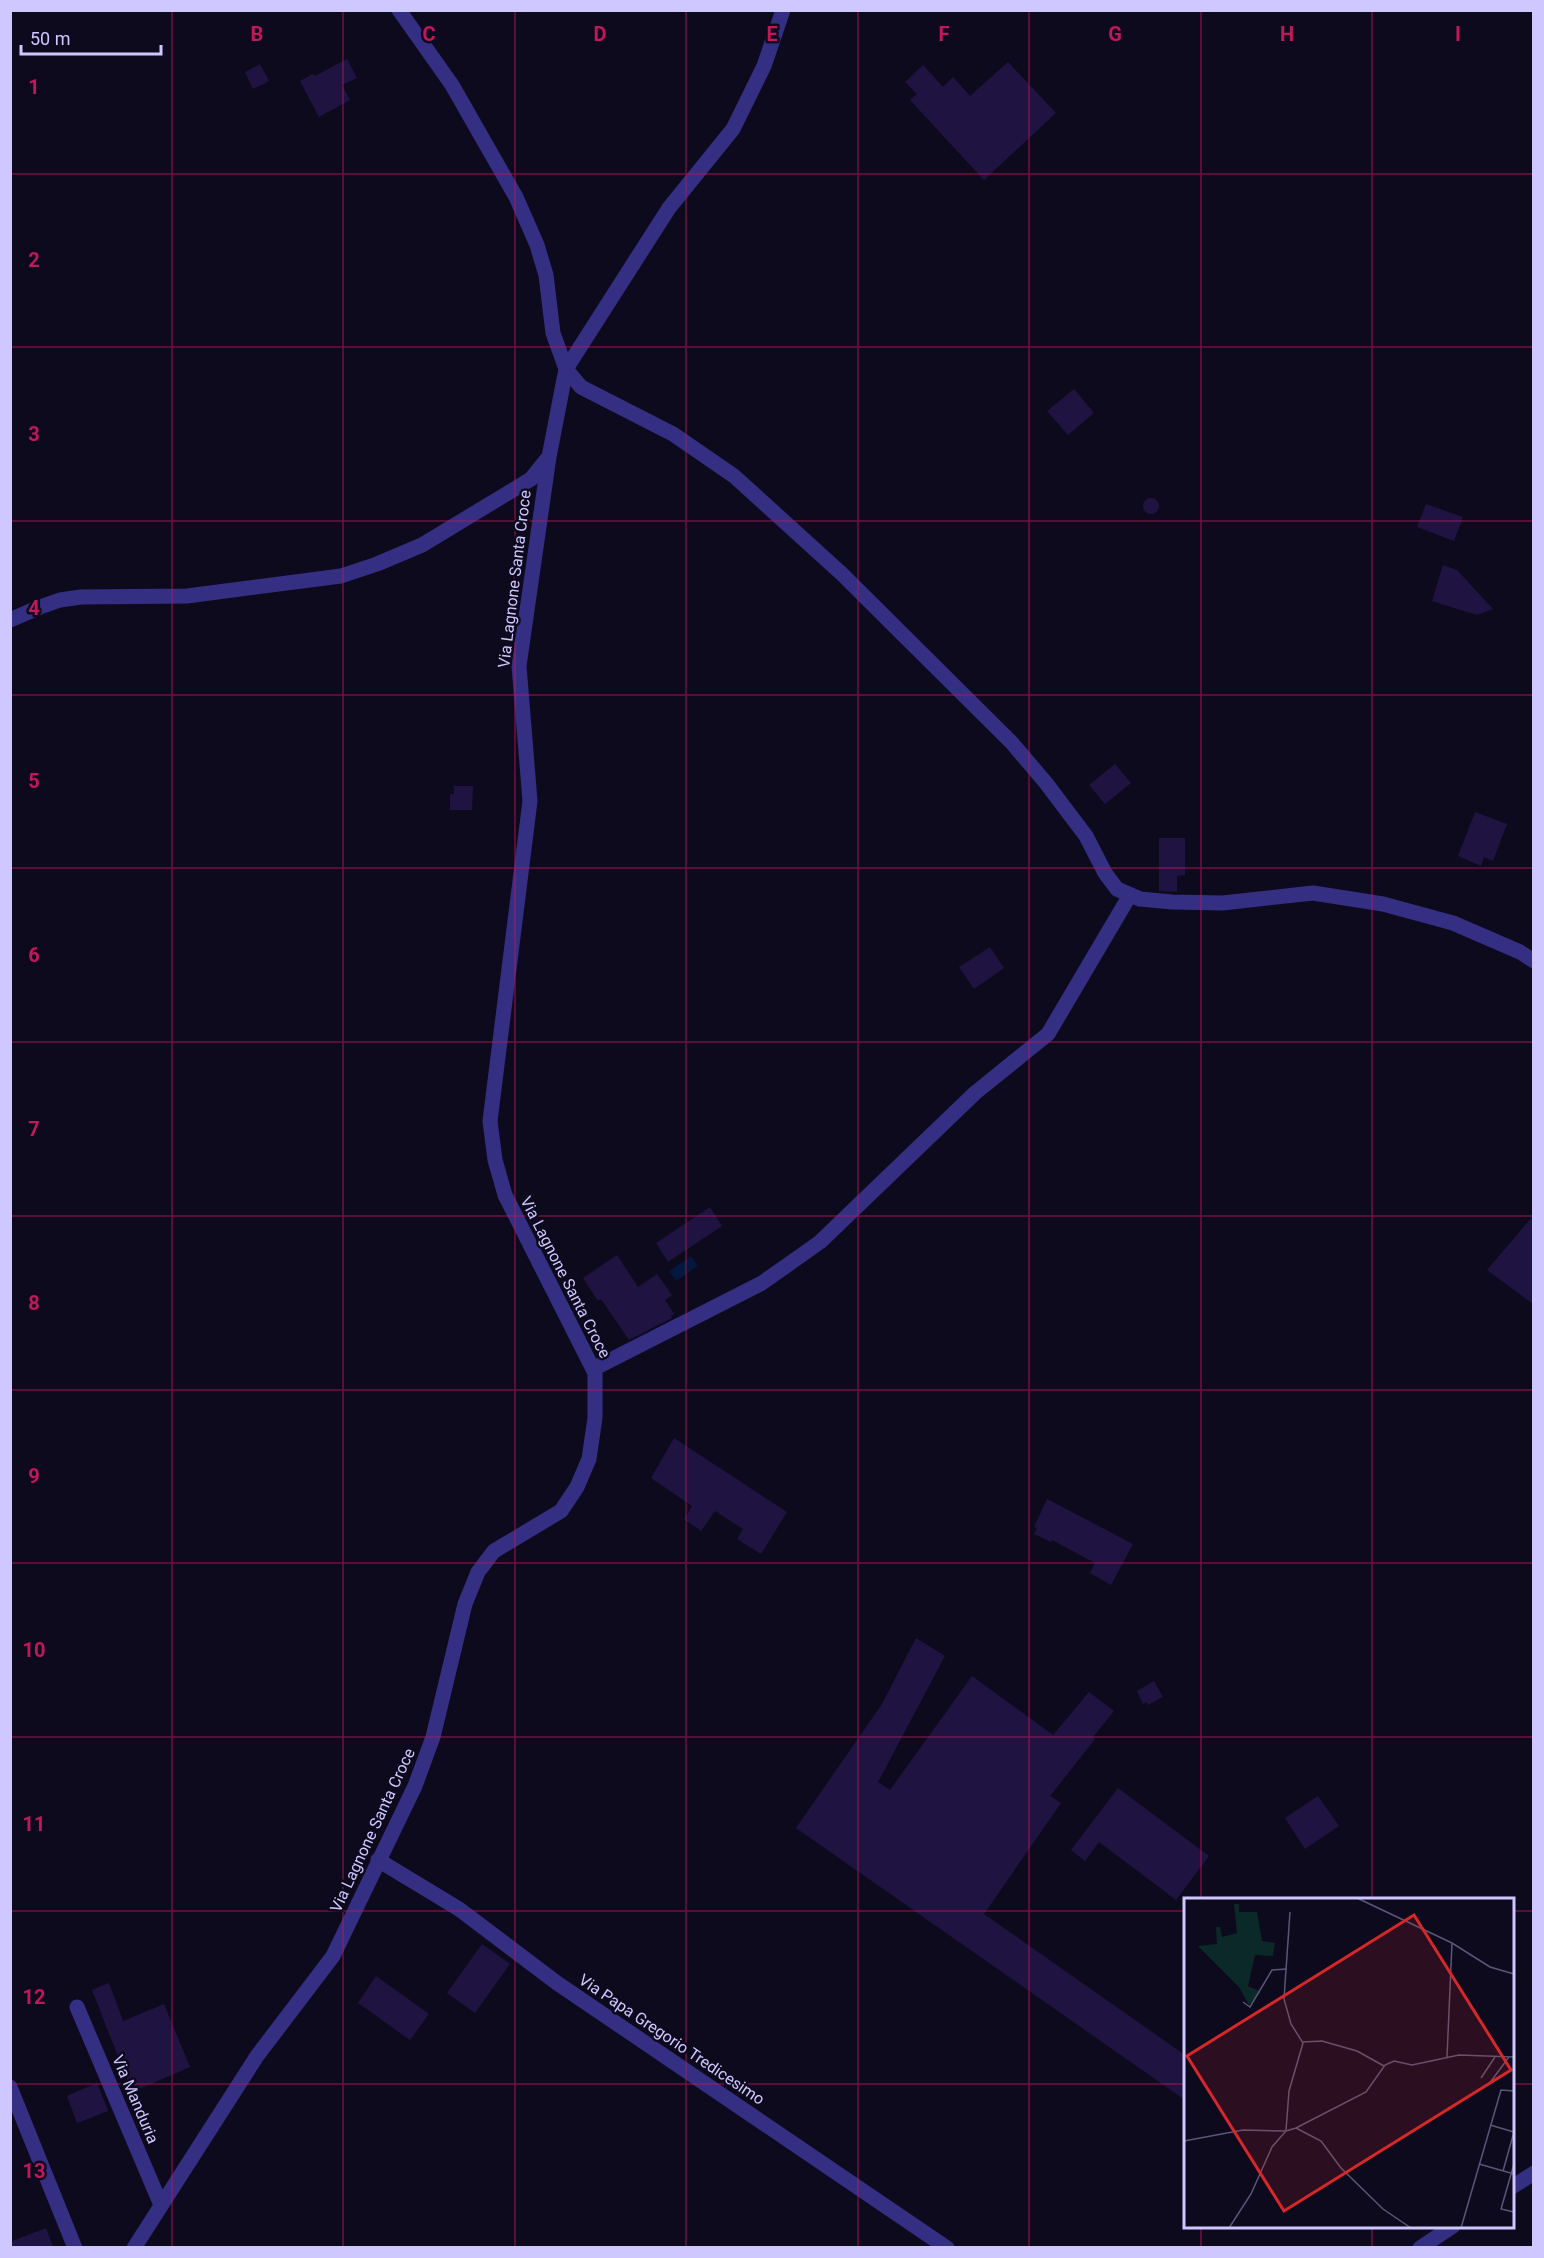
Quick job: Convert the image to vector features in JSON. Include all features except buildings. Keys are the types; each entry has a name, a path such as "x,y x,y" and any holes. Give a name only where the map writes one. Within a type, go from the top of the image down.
{"street":[{"path":"399,10 452,85 516,197 537,245 546,275 553,333 566,369 580,387 674,434 734,476 842,574 1012,744 1046,783 1086,836 1104,873 1117,889 1140,899 1223,903 1313,893 1383,904 1453,923 1520,952 1533,961"},
{"path":"566,369 669,208 733,129 764,66 783,10"},
{"name":"Via Lagnone Santa Croce","path":"134,2247 257,2056 333,1956 415,1786 433,1737 465,1604 478,1572 494,1551 561,1511 577,1487 589,1459 595,1418 595,1373 505,1195 495,1160 490,1121 530,801 519,666 549,457 566,369"},
{"path":"10,620 60,600 81,597 187,596 340,576 377,564 422,545 531,479 549,457"},
{"path":"593,1369 762,1283 820,1242 975,1093 1048,1034 1130,895"},
{"name":"Via Papa Gregorio Tredicesimo","path":"378,1860 459,1909 557,1983 947,2247"},
{"name":"Via Manduria","path":"77,2007 161,2205"},
{"path":"10,2087 75,2247"},
{"path":"1514,2186 1533,2174"},
{"path":"1420,2247 1450,2228"}],"water":[{"path":"691,1256 698,1266 676,1281 669,1271"}]}
